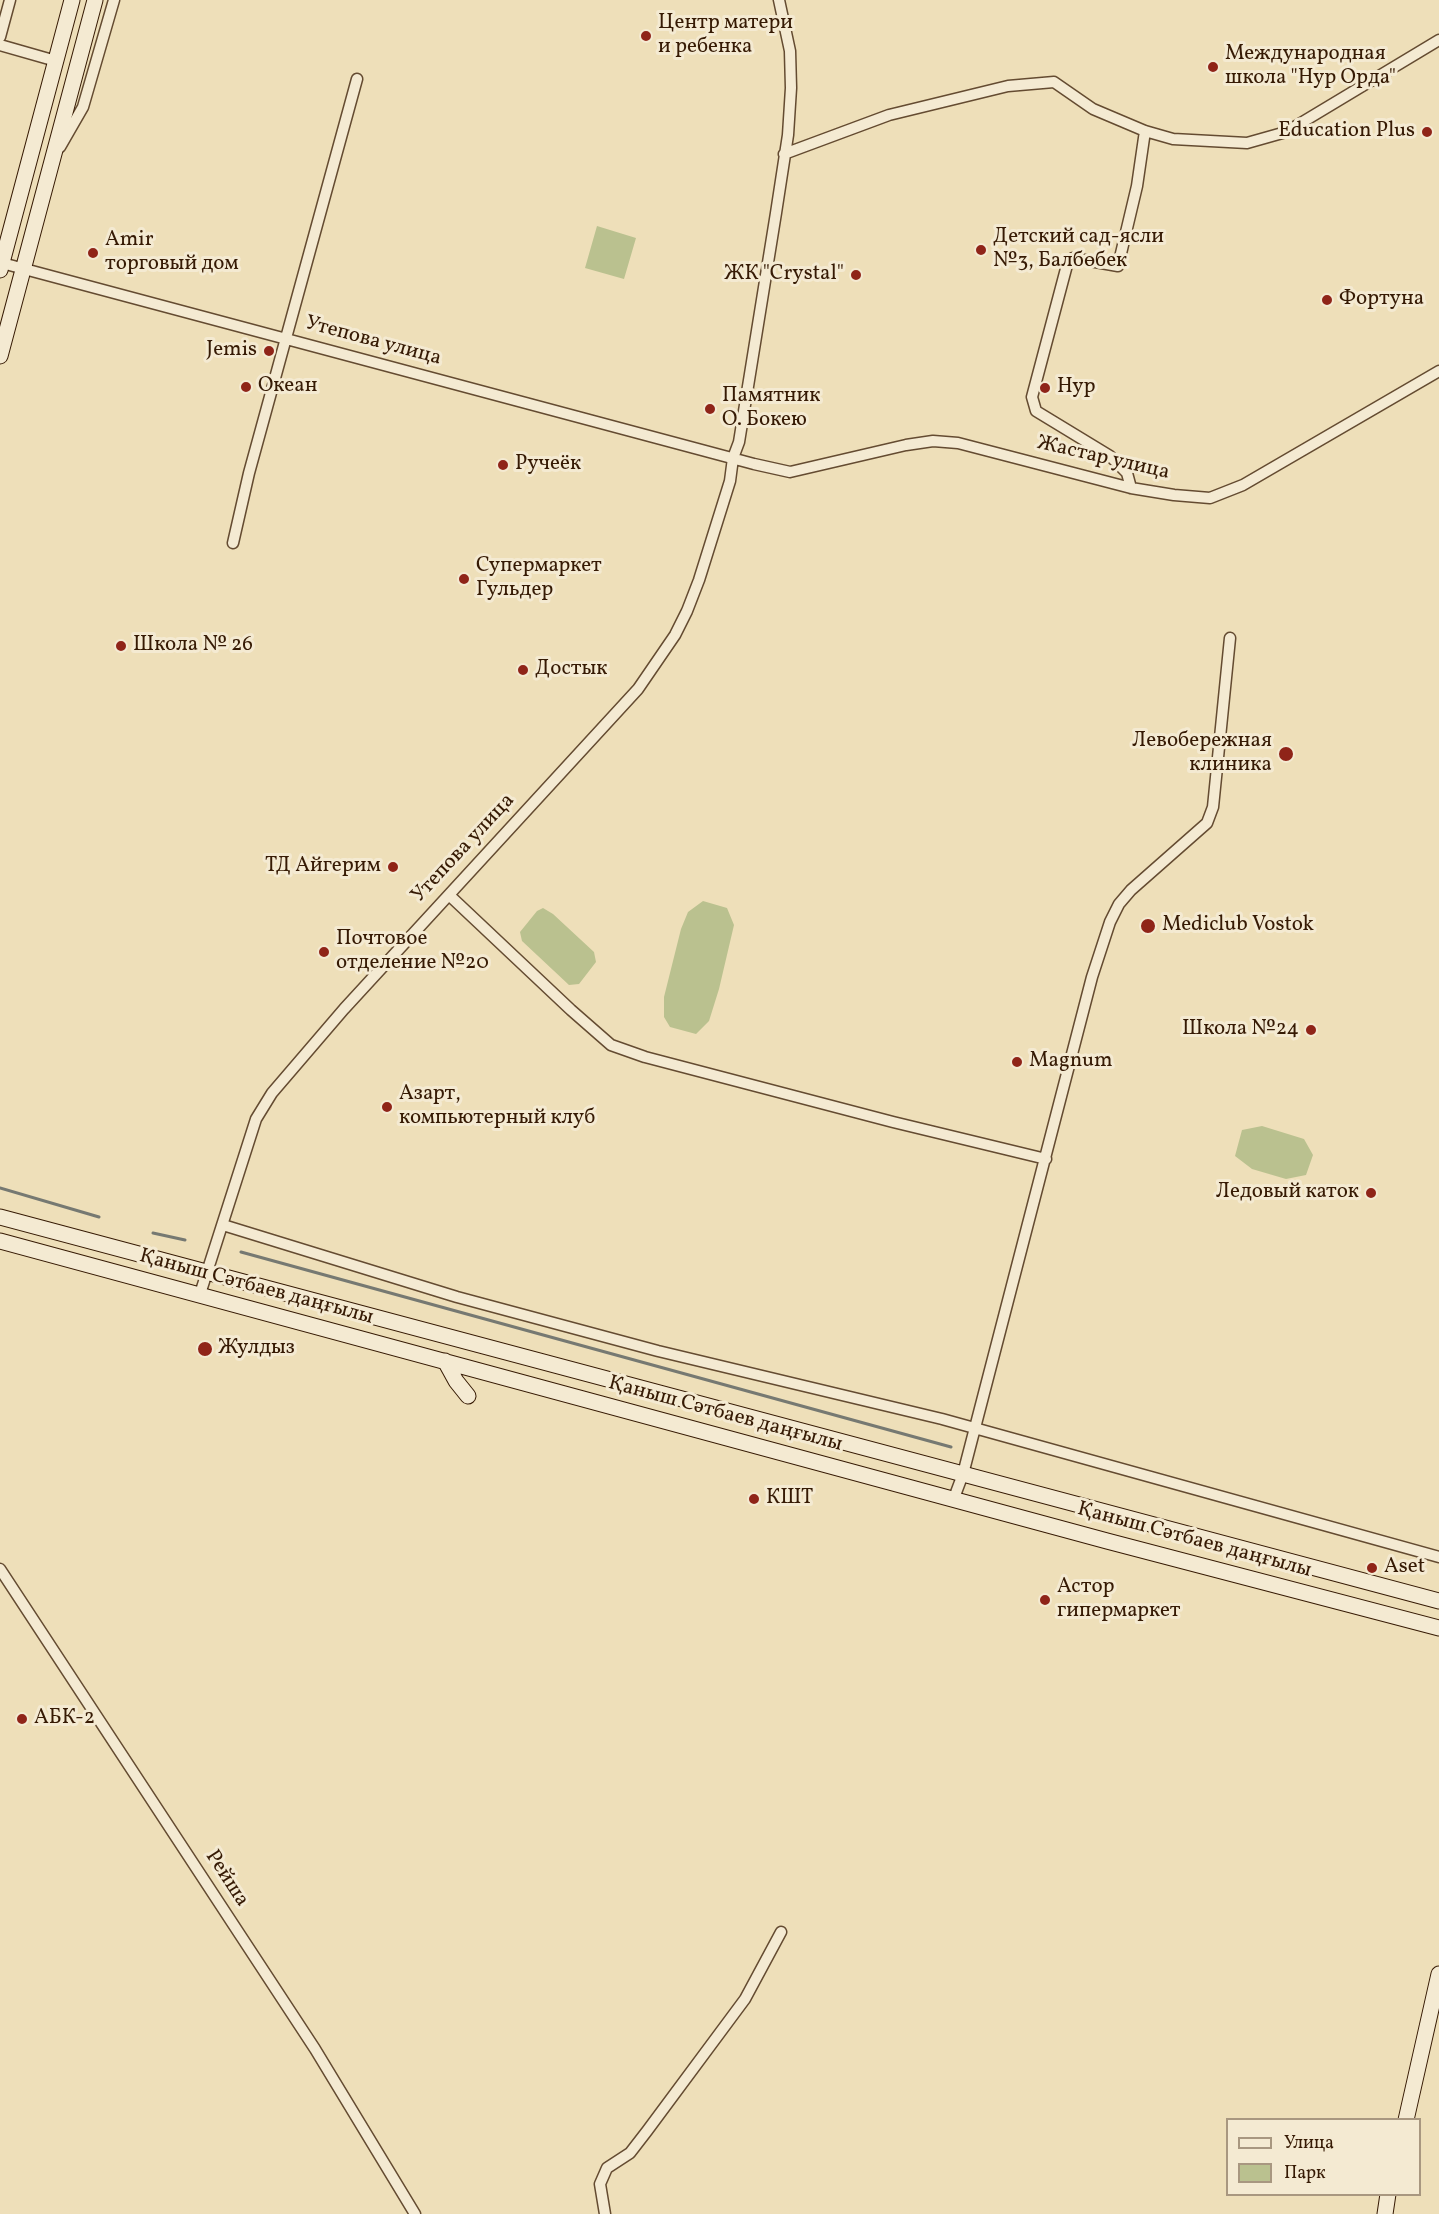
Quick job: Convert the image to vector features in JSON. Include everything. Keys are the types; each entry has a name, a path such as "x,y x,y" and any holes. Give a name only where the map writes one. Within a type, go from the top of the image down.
{"main road":[{"path":"1,267 72,0"},
{"path":"0,356 95,0"},
{"name":"Қаныш Сәтбаев даңғылы","path":"0,1217 1439,1601"},
{"name":"Қаныш Сәтбаев даңғылы","path":"0,1241 1107,1541 1439,1628"},
{"path":"445,1361 468,1396"},
{"path":"1406,2118 1439,1974"},
{"path":"1385,2214 1388,2196"}],"street":[{"path":"0,37 10,0"},
{"path":"52,161 83,107 114,0"},
{"name":"Утепова улица","path":"200,1294 256,1119 272,1093 344,1009 638,689 675,636 699,580 730,482 733,458 739,442 788,135 792,88 790,51 779,0"},
{"path":"784,154 889,115 1008,86 1054,82 1093,109 1145,131 1173,139 1247,143 1286,132 1439,40"},
{"path":"0,45 56,61"},
{"path":"233,543 249,473 357,79"},
{"path":"1131,488 1127,473 1110,456 1036,411 1032,397 1068,265 1074,258 1118,266 1137,186 1145,131"},
{"name":"Утепова улица","path":"1,267 23,269 733,458"},
{"name":"Жастар улица","path":"733,458 790,472 906,445 933,441 950,442 1131,488 1210,498 1243,486 1439,371"},
{"path":"954,1498 963,1474 1092,977 1110,922 1119,904 1131,890 1207,824 1213,807 1230,638"},
{"path":"449,895 571,1011 611,1045 645,1058 1046,1159"},
{"path":"223,1225 468,1300 658,1351 975,1428 1439,1557"},
{"name":"Рейша","path":"0,1569 315,2049 415,2214"},
{"path":"605,2214 600,2184 607,2168 630,2153 745,1999 781,1932"}],"green space":[{"path":"597,226 636,238 624,279 585,268"},
{"path":"703,901 727,908 734,925 709,1021 696,1034 670,1027 664,1017 664,997 681,929 688,912"},
{"path":"543,908 553,914 594,952 596,962 579,984 569,985 522,941 520,932 537,911"},
{"path":"1262,1126 1304,1139 1313,1155 1306,1175 1286,1179 1252,1169 1235,1156 1242,1130"}],"waterway":[{"path":"0,1188 99,1217"},
{"path":"153,1233 185,1240"},
{"path":"241,1252 951,1447"}],"place":[{"name":"Центр матери и ребенка","path":"646,36"},
{"name":"Международная школа \"Нур Орда\"","path":"1213,67"},
{"name":"Education Plus","path":"1427,132"},
{"name":"Детский сад-ясли №3, Балбөбек","path":"981,250"},
{"name":"Amir торговый дом","path":"93,253"},
{"name":"ЖК \"Crystal\"","path":"856,275"},
{"name":"Фортуна","path":"1327,300"},
{"name":"Jemis","path":"269,351"},
{"name":"Океан","path":"246,387"},
{"name":"Нур","path":"1045,388"},
{"name":"Памятник О. Бокею","path":"710,409"},
{"name":"Ручеёк","path":"503,465"},
{"name":"Супермаркет Гульдер","path":"464,579"},
{"name":"Школа № 26","path":"121,646"},
{"name":"Достык","path":"523,670"},
{"name":"Левобережная клиника","path":"1286,754"},
{"name":"ТД Айгерим","path":"393,867"},
{"name":"Mediclub Vostok","path":"1148,926"},
{"name":"Почтовое отделение №20","path":"324,952"},
{"name":"Школа №24","path":"1311,1030"},
{"name":"Magnum","path":"1017,1062"},
{"name":"Азарт, компьютерный клуб","path":"387,1107"},
{"name":"Ледовый каток","path":"1371,1193"},
{"name":"Жулдыз","path":"205,1349"},
{"name":"КШТ","path":"754,1499"},
{"name":"Aset","path":"1372,1568"},
{"name":"Астор гипермаркет","path":"1045,1600"},
{"name":"АБК-2","path":"22,1719"}]}
